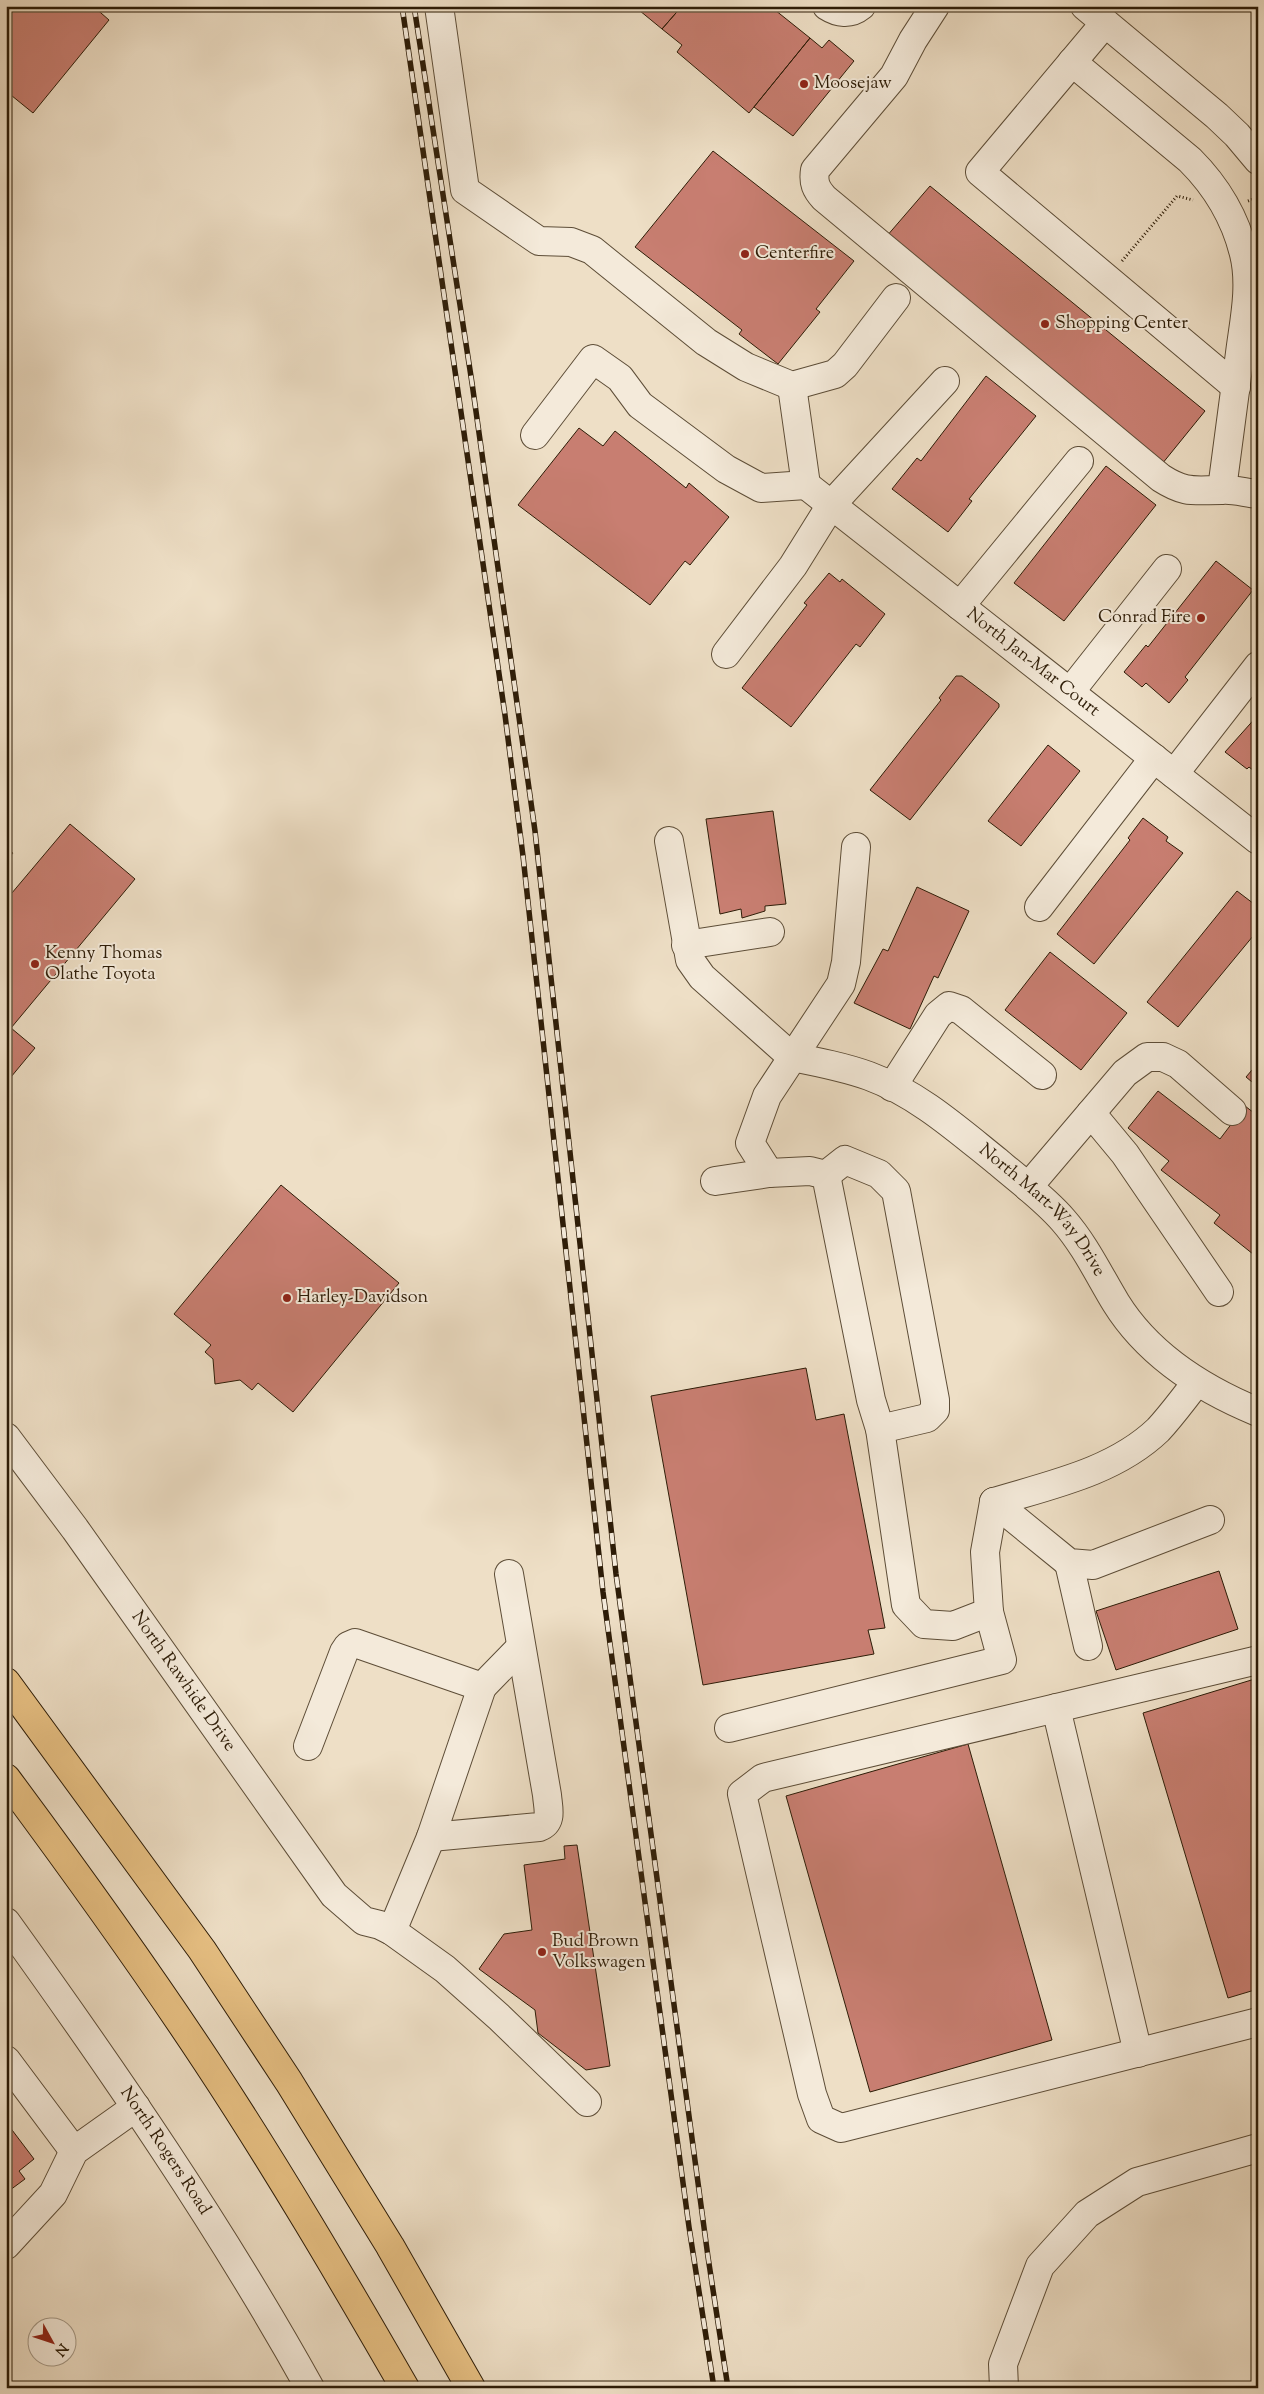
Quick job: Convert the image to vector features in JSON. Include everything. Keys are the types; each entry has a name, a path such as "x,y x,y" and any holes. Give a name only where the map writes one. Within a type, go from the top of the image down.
{"highway":[{"path":"6,1682 207,1958 289,2082 390,2246 471,2388"},
{"path":"6,1778 140,1963 206,2061 329,2257 405,2388"}],"street":[{"path":"439,6 465,190 539,241 570,242 592,250 706,342 746,367 792,386 835,374 845,365 896,298"},
{"path":"827,6 843,13 856,10 860,6"},
{"path":"936,6 918,32 894,76 815,170 814,180 816,189 824,198 1160,478 1173,486 1189,491 1222,490 1258,494"},
{"path":"1085,6 1217,116 1237,135 1258,160"},
{"path":"1105,23 980,172 1236,387"},
{"path":"1072,62 1190,160 1207,177 1228,210 1245,256 1247,300 1222,490"},
{"path":"536,435 593,359 620,378 640,405 726,469 761,488 806,485 792,386"},
{"path":"726,654 793,566 831,504 945,381"},
{"path":"960,606 1079,461"},
{"name":"North Jan-Mar Court","path":"806,485 1258,840"},
{"path":"1070,692 1167,569"},
{"path":"1039,908 1164,766 1258,666"},
{"path":"670,841 690,960 702,977 792,1057"},
{"path":"769,1173 750,1143 767,1096 792,1057 827,1009 841,984 846,962 856,847"},
{"path":"686,945 770,932"},
{"path":"892,1087 938,1015 949,1006 961,1010 1042,1075"},
{"path":"1028,1187 1125,1074 1147,1056 1162,1057 1178,1064 1232,1111"},
{"name":"North Mart-Way Drive","path":"792,1057 870,1076 929,1108 951,1124 1028,1187 1063,1220 1083,1246 1131,1325 1173,1366 1230,1401 1258,1412"},
{"path":"1091,1113 1125,1154 1219,1292"},
{"path":"826,1175 845,1160 879,1174 896,1191 935,1400 935,1410 927,1418 880,1429"},
{"path":"715,1181 769,1173 810,1171 826,1175"},
{"path":"826,1175 871,1400 880,1429 906,1605 924,1624 953,1626 989,1612"},
{"path":"994,1502 1079,1476 1107,1464 1157,1430 1197,1382"},
{"name":"North Rawhide Drive","path":"6,1437 75,1529 334,1896 364,1921 380,1924 392,1931"},
{"path":"994,1502 1069,1563 1094,1566 1210,1520"},
{"path":"730,1728 1002,1660 989,1612 985,1552 994,1502"},
{"path":"1069,1563 1088,1646"},
{"path":"431,1837 539,1827 545,1825 549,1820 547,1795 508,1574"},
{"path":"308,1746 344,1652 348,1646 355,1643 482,1687"},
{"path":"521,1647 482,1687 431,1837 392,1931 445,1969 499,2017 587,2102"},
{"path":"1258,1660 763,1778 742,1794 812,2094 821,2119 841,2128 1258,2022"},
{"path":"1056,1708 1138,2053"},
{"name":"North Rogers Road","path":"6,1922 136,2107 288,2348 310,2388"},
{"path":"6,2060 74,2151"},
{"path":"6,2245 52,2194 74,2151 136,2107"},
{"path":"1004,2388 1003,2364 1040,2266 1087,2214 1137,2182 1258,2148"}],"path":[{"path":"1104,276 1121,263 1178,196 1195,201"},
{"path":"1228,210 1258,197"}],"building":[{"path":"6,6 93,6 109,20 33,113 6,91"},
{"path":"634,6 682,6 662,29"},
{"path":"682,6 770,6 810,38 749,113 677,52 682,45 662,29"},
{"name":"Moosejaw","path":"810,38 822,48 829,40 854,61 793,136 754,107"},
{"name":"Centerfire","path":"713,151 854,261 816,309 820,312 778,364 739,334 742,330 635,247"},
{"name":"Shopping Center","path":"930,186 1205,411 1162,464 886,237"},
{"path":"986,376 1036,416 969,499 972,501 948,532 892,489 917,458 921,461"},
{"path":"579,428 603,446 615,431 686,488 689,483 729,517 690,565 685,561 650,605 518,505"},
{"path":"1106,466 1156,505 1064,621 1014,583"},
{"name":"Conrad Fire","path":"1216,561 1253,590 1185,677 1188,680 1169,703 1146,683 1142,687 1124,672 1146,645 1148,647"},
{"path":"829,573 840,582 842,579 885,614 860,647 856,644 791,727 742,688 807,605 804,603"},
{"path":"956,676 962,676 999,704 999,707 910,820 870,790 941,700 939,698"},
{"path":"1258,715 1258,774 1249,767 1247,769 1225,752"},
{"path":"1048,745 1080,771 1021,846 988,821"},
{"path":"773,811 786,904 765,906 765,911 742,918 741,909 720,914 706,819"},
{"path":"1143,818 1168,837 1166,841 1183,853 1094,964 1057,934 1130,840 1128,838"},
{"name":"Kenny Thomas Olathe Toyota","path":"70,824 135,879 11,1028 35,1048 6,1083 6,900"},
{"path":"6,848 13,853 6,861"},
{"path":"917,887 969,911 938,978 934,976 910,1029 854,1003 883,949 888,951"},
{"path":"1237,891 1258,907 1258,930 1178,1027 1147,1002"},
{"path":"1050,952 1127,1013 1081,1070 1005,1010"},
{"path":"1258,1063 1258,1087 1246,1077"},
{"path":"1158,1091 1220,1139 1245,1106 1258,1116 1258,1258 1214,1223 1220,1215 1161,1170 1169,1161 1128,1128"},
{"name":"Harley-Davidson","path":"281,1185 399,1283 293,1412 258,1383 252,1390 240,1380 215,1384 213,1359 205,1352 211,1345 174,1314"},
{"path":"806,1368 816,1420 844,1414 885,1628 868,1630 874,1654 703,1685 651,1396"},
{"path":"1219,1571 1238,1629 1116,1670 1096,1611"},
{"path":"1258,1678 1258,1989 1228,1998 1143,1713"},
{"path":"968,1744 1052,2040 870,2092 786,1796"},
{"name":"Bud Brown Volkswagen","path":"577,1845 610,2066 586,2070 538,2033 535,2010 479,1969 504,1934 532,1930 524,1865 565,1859 564,1846"},
{"path":"6,2122 34,2159 19,2171 25,2179 6,2193"}],"railway":[{"path":"402,6 505,715 523,856 603,1592 689,2227 714,2388"},
{"path":"414,6 472,383 535,831 616,1574 708,2257 728,2388"}],"place":[{"name":"Moosejaw","path":"804,84"},
{"name":"Centerfire","path":"745,254"},
{"name":"Shopping Center","path":"1045,324"},
{"name":"Conrad Fire","path":"1201,618"},
{"name":"Kenny Thomas Olathe Toyota","path":"35,964"},
{"name":"Harley-Davidson","path":"287,1298"},
{"name":"Bud Brown Volkswagen","path":"542,1952"}]}
